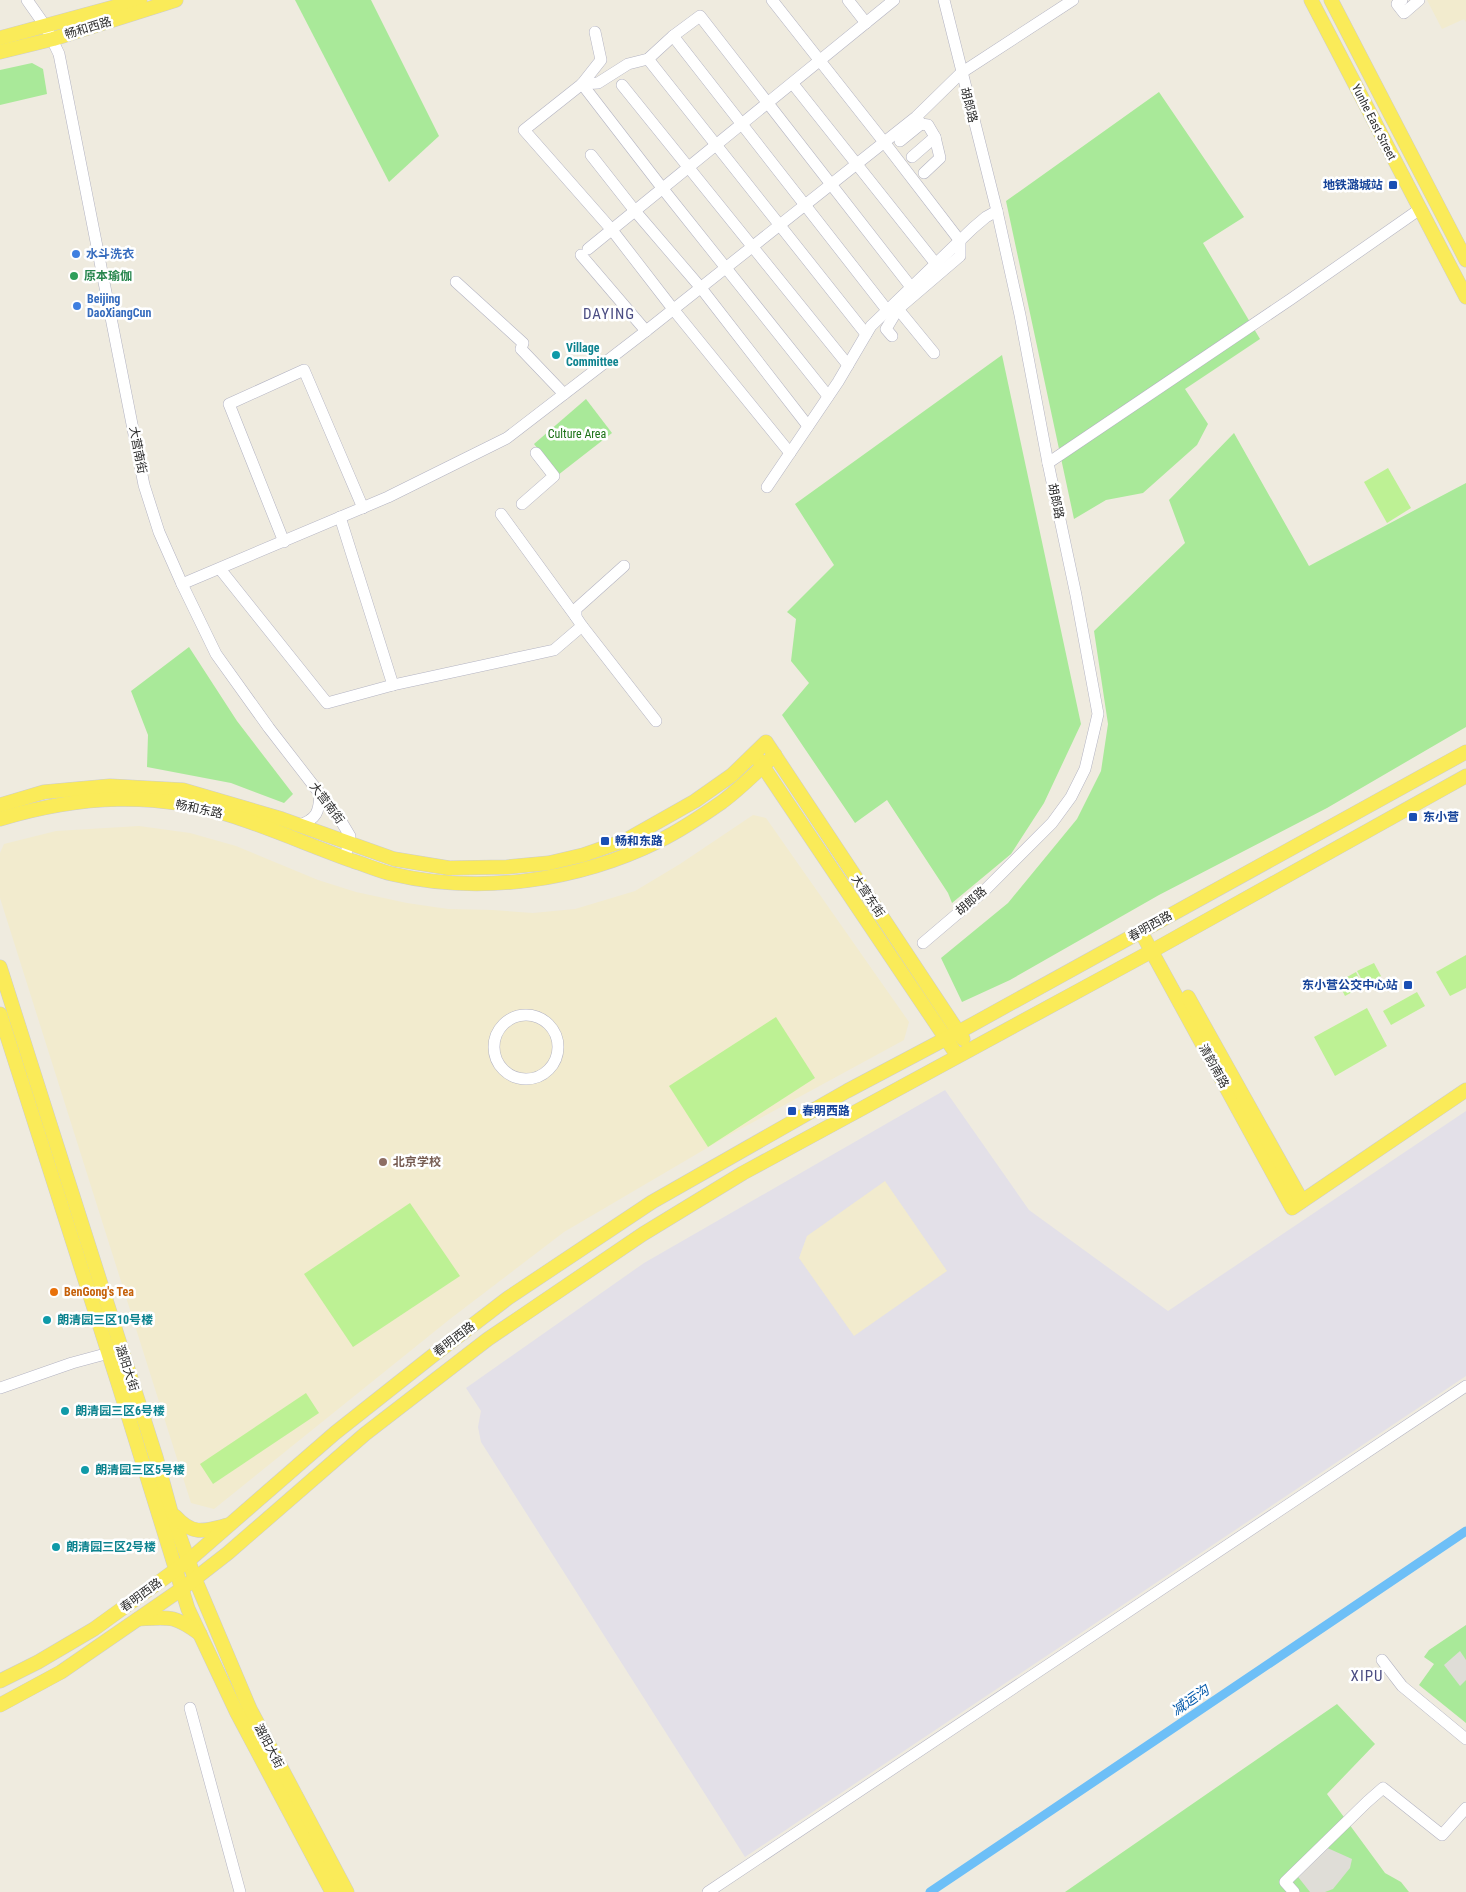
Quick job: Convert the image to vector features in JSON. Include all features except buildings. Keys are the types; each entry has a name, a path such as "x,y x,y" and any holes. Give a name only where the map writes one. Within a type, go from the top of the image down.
{"main road":[{"name":"畅和西路","path":"0,52 140,0"},
{"name":"畅和西路","path":"0,38 50,33 176,0"},
{"name":"Yunhe East Street","path":"1310,0 1466,297"},
{"name":"Yunhe East Street","path":"1331,0 1466,260"},
{"name":"畅和东路","path":"0,805 44,792 110,786 183,790 299,825 394,859 449,868 507,868 549,863 583,855 626,840 695,802 732,775 766,742"},
{"name":"大营东街","path":"766,742 963,1052"},
{"name":"春明西路","path":"0,1681 38,1662 94,1628 183,1565 335,1433 431,1357 538,1278 652,1202 840,1095 1466,752"},
{"name":"大营东街","path":"755,753 952,1035"},
{"name":"畅和东路","path":"0,819 28,810 75,801 122,798 181,804 235,817 391,874 473,884 528,880 575,871 620,858 659,841 724,800 775,755"},
{"name":"春明西路","path":"0,1705 61,1672 183,1588 228,1553 365,1434 488,1339 643,1234 742,1174 1466,776"},
{"name":"清韵南路","path":"1145,929 1295,1198"},
{"name":"潞阳大街","path":"0,967 153,1448 171,1512 183,1565 183,1588 188,1609 237,1713 332,1892"},
{"name":"潞阳大街","path":"0,1014 109,1353 183,1565 195,1579 250,1709 347,1892"},
{"path":"1295,1198 1466,1080"},
{"path":"1295,1198 1466,1090"},
{"path":"171,1512 187,1528 209,1530 231,1524"},
{"path":"228,1553 220,1549 219,1542 238,1527 242,1514"},
{"path":"138,1619 172,1618 183,1622 200,1634"}],"street":[{"name":"大营南街","path":"27,0 50,33 59,54 144,485 159,532 216,654 341,821 350,836 349,844"},
{"path":"767,487 828,396 871,326 960,256 960,241 772,0"},
{"path":"848,0 866,23"},
{"path":"646,331 585,252 894,0"},
{"name":"胡郎路","path":"923,943 983,892 1052,823 1071,797 1086,768 1098,714 1020,315 997,211 944,0"},
{"path":"900,141 961,73 1073,0"},
{"path":"1402,0 1397,4 1404,13 1419,0"},
{"path":"582,84 598,83 628,64 648,59 672,36 700,16 911,287"},
{"path":"595,32 602,60 582,84 524,130 612,230 673,310 790,453"},
{"path":"672,36 805,205 893,309 934,353"},
{"path":"648,59 866,334"},
{"path":"582,84 662,189 828,396"},
{"path":"793,84 936,264"},
{"path":"622,85 848,365"},
{"path":"182,584 363,508 507,438 673,310 884,142 919,120"},
{"path":"919,120 928,125 935,137 940,158 924,172"},
{"path":"912,157 935,137"},
{"path":"590,155 700,288 808,426"},
{"path":"1048,463 1420,209"},
{"path":"892,336 886,329 893,309 911,287 986,217 997,211"},
{"path":"456,282 523,343 521,349 564,394"},
{"path":"284,542 229,404 304,370 363,508"},
{"path":"522,504 554,476 536,453"},
{"path":"501,514 579,622 656,721"},
{"path":"340,517 393,685"},
{"path":"579,622 576,609 624,566"},
{"path":"220,569 327,703 393,685 554,650 579,622"},
{"path":"299,825 307,822 317,814 320,807 320,794"},
{"path":"345,858 349,844"},
{"path":"535,1016 544,1021 556,1036 558,1046 554,1061 545,1072 536,1077 526,1079 506,1072 494,1054 494,1042 497,1032 504,1023 513,1017 535,1016"},
{"path":"0,1388 72,1363 109,1353"},
{"path":"708,1892 1466,1386"},
{"path":"1382,1660 1402,1686 1466,1740"},
{"path":"190,1708 240,1892"},
{"path":"1294,1892 1285,1882 1383,1788 1442,1835 1466,1808"}],"shaded area":[{"path":"1427,0 1466,0 1466,22 1464,19 1442,29"},
{"name":"北京学校","path":"753,815 766,818 909,1022 904,1040 724,1138 564,1232 450,1319 214,1509 191,1503 0,898 0,853 4,844 56,831 139,826 190,833 236,846 318,880 356,892 407,903 448,909 533,913 575,909 635,891 680,864"},
{"path":"945,1090 1029,1210 1168,1311 1466,1111 1466,1376 745,1857 481,1442 478,1427 481,1411 466,1388 644,1263"},
{"path":"885,1181 947,1271 854,1336 799,1258 807,1236"},
{"path":"1460,1651 1466,1660 1466,1680 1460,1686 1444,1665"},
{"path":"1323,1846 1352,1859 1350,1868 1333,1889 1325,1892 1310,1892 1295,1873"}],"green space":[{"path":"295,0 371,0 439,136 389,182"},
{"path":"32,63 43,69 47,94 0,105 0,70"},
{"path":"1159,92 1244,217 1203,243 1260,339 1185,389 1208,424 1197,445 1143,493 1106,500 1074,519 1006,201"},
{"path":"1002,355 1081,724 1044,803 1011,854 952,903 948,893 887,800 855,823 782,715 809,683 791,661 796,619 787,612 834,565 795,504"},
{"name":"Culture Area","path":"586,399 612,433 558,475 534,444"},
{"path":"1234,433 1309,566 1466,483 1466,727 1327,808 1159,895 1010,980 962,1002 941,958 1008,903 1077,819 1101,771 1108,724 1094,631 1185,543 1169,500"},
{"path":"1388,468 1411,508 1387,523 1364,482"},
{"path":"189,647 237,721 293,794 284,803 231,783 147,767 148,735 131,691"},
{"path":"1466,955 1466,988 1450,996 1436,972"},
{"path":"1374,963 1381,976 1365,985 1357,971"},
{"path":"1356,972 1363,986 1345,996 1338,982"},
{"path":"1417,992 1425,1006 1391,1025 1383,1011"},
{"path":"1367,1008 1387,1046 1335,1076 1314,1037"},
{"path":"776,1017 815,1078 708,1147 669,1086"},
{"path":"410,1203 460,1276 353,1347 304,1274"},
{"path":"306,1393 319,1413 213,1484 200,1464"},
{"path":"1466,1625 1466,1723 1419,1685 1434,1664 1424,1657 1429,1650"},
{"path":"1337,1704 1375,1744 1327,1794 1385,1873 1401,1882 1409,1892 1065,1892"}],"waterway":[{"name":"减运沟","path":"930,1892 1466,1531"}],"place":[{"name":"地铁潞城站","path":"1393,185"},
{"name":"水斗洗衣","path":"76,254"},
{"name":"原本瑜伽","path":"74,276"},
{"name":"Beijing DaoXiangCun","path":"77,306"},
{"name":"Village Committee","path":"556,355"},
{"name":"东小营","path":"1413,817"},
{"name":"畅和东路","path":"605,841"},
{"name":"东小营公交中心站","path":"1408,985"},
{"name":"春明西路","path":"792,1111"},
{"name":"北京学校","path":"383,1162"},
{"name":"BenGong's Tea","path":"54,1292"},
{"name":"朗清园三区10号楼","path":"47,1320"},
{"name":"朗清园三区6号楼","path":"65,1411"},
{"name":"朗清园三区5号楼","path":"85,1470"},
{"name":"朗清园三区2号楼","path":"56,1547"}],"district":[{"name":"DAYING","path":"609,314"},
{"name":"XIPU","path":"1367,1676"}]}
